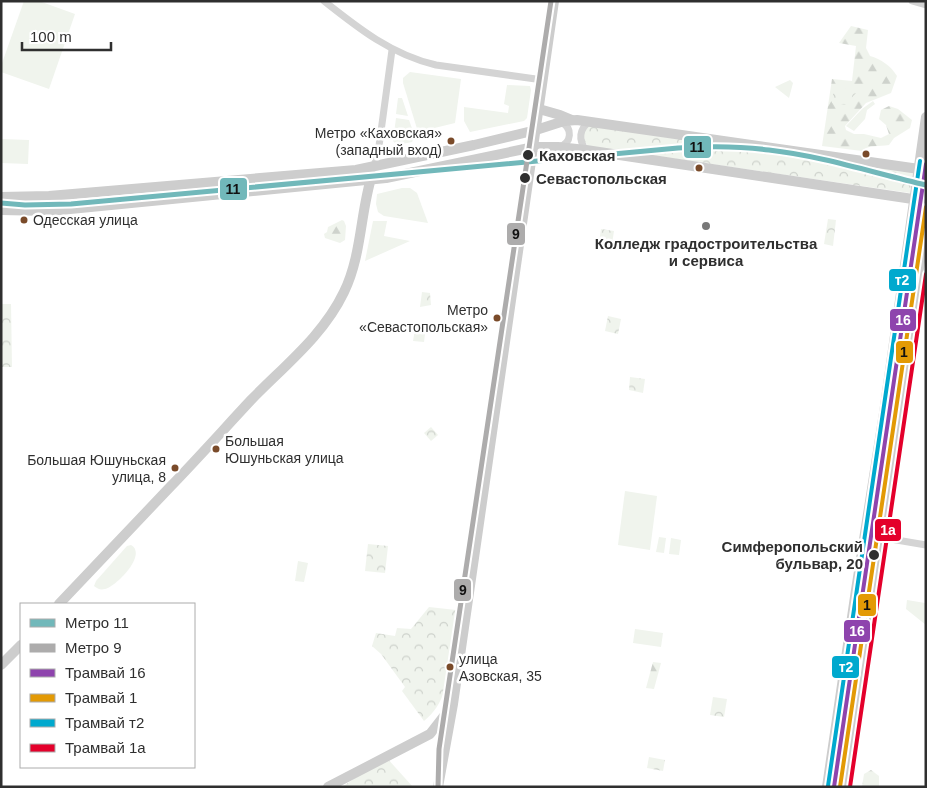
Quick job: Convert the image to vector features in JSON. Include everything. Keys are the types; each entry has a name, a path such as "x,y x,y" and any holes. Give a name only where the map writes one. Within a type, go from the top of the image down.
{"main road":[{"path":"438,787 453,704 554,1"},
{"path":"539,109 572,120"},
{"path":"827,787 914,199 922,169 926,117"},
{"path":"1,197 28,198 356,170 536,130 572,120 590,121 922,169"},
{"path":"1,210 50,211 370,179 406,174 534,147 586,150 926,201"},
{"path":"60,603 253,398 317,334 331,315 345,290 354,268 367,191 374,167"},
{"path":"842,787 926,221"},
{"path":"853,610 869,612"},
{"path":"1,665 20,646"},
{"path":"328,787 430,734 453,704"},
{"path":"430,734 440,738 443,742 444,750"}],"street":[{"path":"324,1 364,33 392,50 418,60 436,65 542,80"},
{"path":"912,1 926,5"},
{"path":"374,167 379,146 392,50"},
{"path":"586,150 582,143 581,135 584,127 590,121"},
{"path":"558,147 567,142 570,136 568,129 561,122"},
{"path":"879,537 926,545"}],"green space":[{"path":"24,1 39,1 75,14 49,89 1,72 1,66"},
{"path":"851,26 868,30 866,48 870,56 885,63 897,76 891,93 866,103 845,126 846,130 854,134 881,138 889,134 886,125 879,119 881,110 889,106 898,109 912,120 910,128 894,138 889,145 871,147 862,151 822,146 832,79 852,81 856,46 839,43"},
{"path":"410,72 461,79 455,123 418,132 403,83 403,78"},
{"path":"790,80 793,83 789,98 775,87"},
{"path":"507,85 530,86 527,118 524,121 470,132 464,121 464,107 508,113 509,106 504,104"},
{"path":"842,87 856,93 845,105 832,103 834,88"},
{"path":"398,98 402,98 408,116 396,114"},
{"path":"873,101 875,104 867,110 865,119 854,131 846,126 862,109"},
{"path":"396,118 409,120 415,137 412,142 397,145 393,141"},
{"path":"591,123 913,171 910,193 588,146 583,139 584,129"},
{"path":"1,139 29,140 28,164 1,163"},
{"path":"410,188 417,193 428,223 384,216 378,212 376,204 377,194"},
{"path":"828,219 836,220 833,246 824,244"},
{"path":"342,220 346,226 345,240 340,243 325,238 324,234 327,232 328,227"},
{"path":"373,221 387,221 384,236 410,241 365,261"},
{"path":"601,229 614,231 612,244 599,242"},
{"path":"422,292 430,293 431,305 420,307"},
{"path":"1,304 11,304 12,367 1,367"},
{"path":"608,316 621,319 618,334 605,331"},
{"path":"416,324 426,326 424,342 413,341"},
{"path":"630,377 645,379 643,393 629,390"},
{"path":"431,427 438,435 431,441 424,433"},
{"path":"625,491 657,496 650,550 618,545"},
{"path":"659,537 666,538 664,553 656,552"},
{"path":"671,538 681,540 679,555 669,554"},
{"path":"368,544 388,546 385,573 365,571"},
{"path":"131,545 135,550 136,556 122,577 105,589 99,589 94,586 96,581 127,546"},
{"path":"298,561 308,563 304,582 295,581"},
{"path":"907,600 925,603 926,625 906,609"},
{"path":"429,607 456,610 445,689 437,707 424,721 402,691 405,687 381,654 372,646 376,633 395,636 397,628 411,629"},
{"path":"635,629 663,633 661,647 633,643"},
{"path":"653,662 661,663 654,689 646,688"},
{"path":"713,697 727,699 724,717 710,715"},
{"path":"386,757 413,787 342,787"},
{"path":"649,757 665,760 663,771 647,768"},
{"path":"871,770 879,776 879,787 862,787 864,774"}],"metro line":[{"name":"9","path":"438,787 439,749 551,1"},
{"name":"11","path":"1,203 25,205 71,204 701,147 746,148 789,153 926,185"}],"tram line":[{"name":"т2","path":"828,786 920,161"},
{"name":"16","path":"834,787 926,164"},
{"name":"1","path":"840,787 926,207"},
{"name":"1а","path":"850,787 926,274"}],"place":[{"name":"Метро «Каховская» (западный вход)","path":"451,141"},
{"name":"Каховская","path":"528,155"},
{"name":"Севастопольская","path":"525,178"},
{"name":"Одесская улица","path":"24,220"},
{"name":"Колледж градостроительства и сервиса","path":"706,226"},
{"name":"Метро «Севастопольская»","path":"497,318"},
{"name":"Большая Юшуньская улица","path":"216,449"},
{"name":"Большая Юшуньская улица, 8","path":"175,468"},
{"name":"Симферопольский бульвар, 20","path":"874,555"},
{"name":"улица Азовская, 35","path":"450,667"}]}
